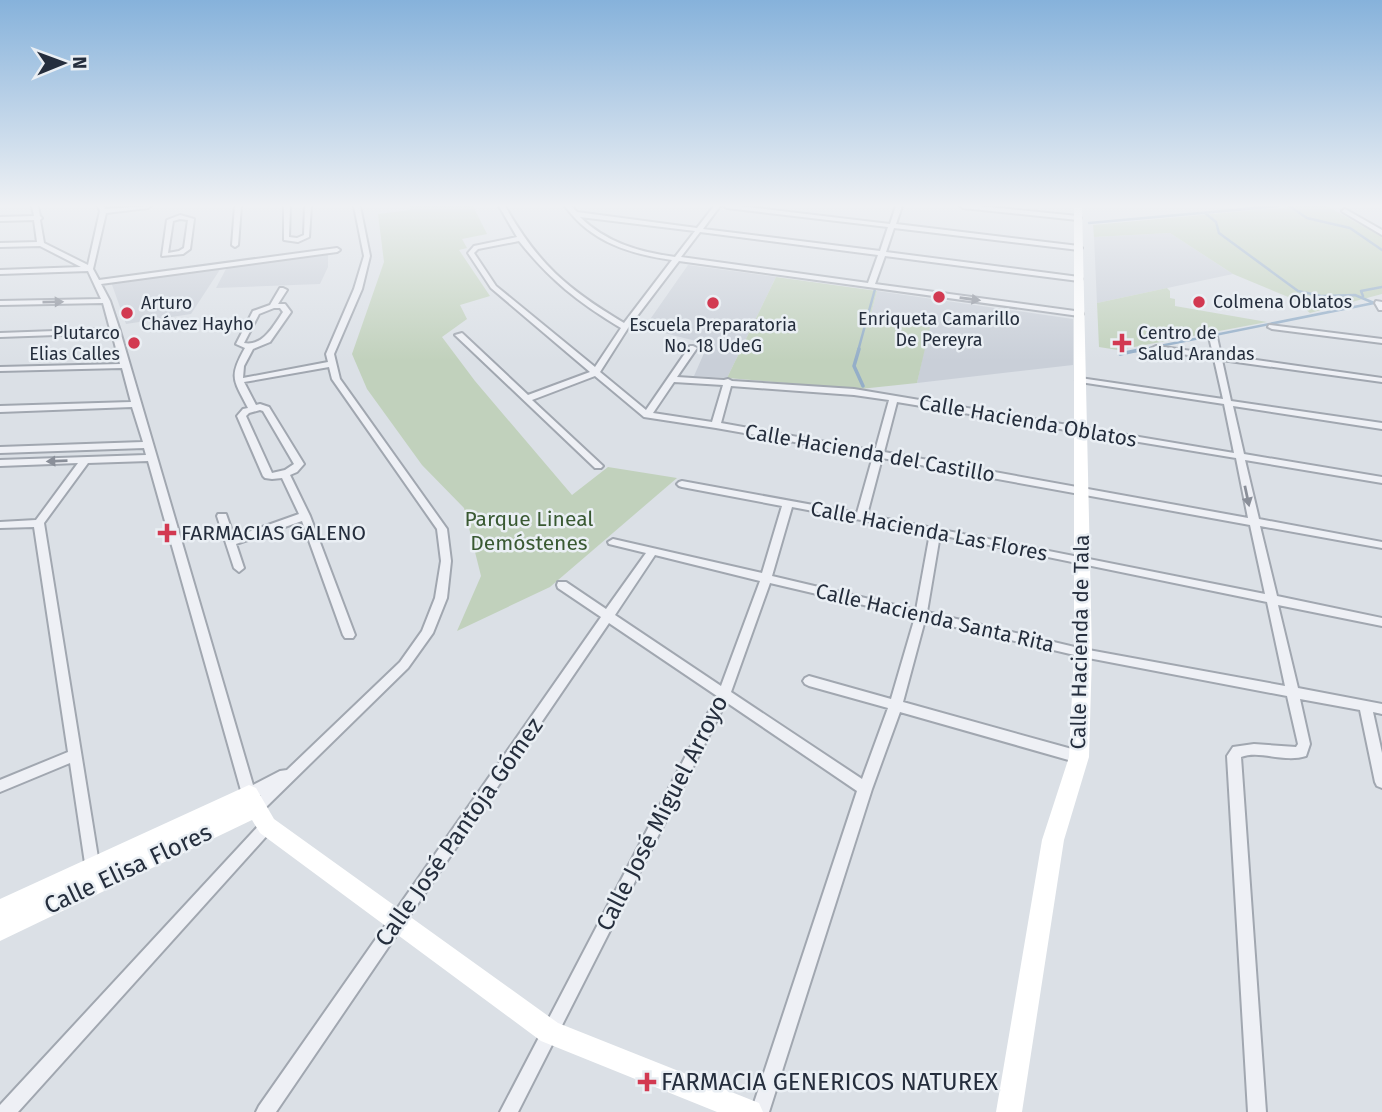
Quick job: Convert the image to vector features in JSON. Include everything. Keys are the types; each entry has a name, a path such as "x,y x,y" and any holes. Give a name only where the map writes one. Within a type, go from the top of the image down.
{"street":[{"path":"67,258 90,270"},
{"path":"92,258 90,270 106,301 116,331 149,445 150,457 257,809 397,921 550,1032 750,1112"},
{"path":"96,283 280,258"},
{"path":"6,1112 257,809 404,665 427,633 441,598 446,561 442,530 335,379 330,364 333,344 358,289 366,258"},
{"path":"474,258 493,287 647,415 693,348"},
{"path":"535,258 556,282 587,305 625,327"},
{"path":"663,258 1079,314"},
{"path":"871,285 880,258"},
{"path":"919,258 1079,279"},
{"name":"Calle Hacienda de Tala","path":"1009,1112 1053,840 1079,757 1083,653 1079,258"},
{"path":"526,398 595,373 625,327 679,260"},
{"path":"0,272 90,270"},
{"path":"273,306 283,290"},
{"path":"0,303 106,301"},
{"path":"273,306 282,306 287,312 267,340 250,347 244,346 240,341 256,313 273,306"},
{"path":"1272,327 1382,341"},
{"path":"0,335 116,331"},
{"path":"459,335 598,466"},
{"path":"1213,337 1252,522 1304,744 1301,752 1292,754 1245,749 1234,756 1257,1112"},
{"path":"250,347 238,367 238,380 253,408"},
{"path":"1156,348 1382,380"},
{"path":"238,380 330,364"},
{"path":"0,369 125,366"},
{"name":"Calle Hacienda Oblatos","path":"672,379 854,392 1382,480"},
{"path":"1080,380 1382,426"},
{"path":"716,425 728,381"},
{"path":"861,517 894,399"},
{"path":"0,409 136,404"},
{"path":"253,408 267,409 299,464 296,469 284,473 275,477 268,476 241,416 253,408"},
{"name":"Calle Hacienda del Castillo","path":"647,415 716,425 1382,545"},
{"path":"0,450 149,445"},
{"path":"0,463 150,457"},
{"path":"86,460 39,523 94,877"},
{"path":"284,473 305,516 349,635"},
{"name":"Calle Hacienda Las Flores","path":"682,484 936,531 1382,622"},
{"name":"Calle José Miguel Arroyo","path":"509,1112 724,695 766,579 788,503"},
{"path":"222,516 239,568"},
{"path":"230,542 305,516"},
{"path":"0,525 39,523"},
{"path":"760,1112 865,789 896,704 921,615 936,531"},
{"name":"Calle Hacienda Santa Rita","path":"613,542 1083,653 1382,709"},
{"name":"Calle José Pantoja Gómez","path":"265,1112 652,552"},
{"path":"562,585 865,789"},
{"path":"809,681 1079,757"},
{"path":"1365,706 1382,782"},
{"path":"0,786 75,755"},
{"name":"Calle Elisa Flores","path":"0,911 94,877 257,809"},
{"name":"Calle Elisa Flores","path":"0,930 94,877"},
{"path":"0,924 22,901"}],"shaded area":[{"path":"298,258 328,258 328,267 320,284 216,288 227,267"},
{"path":"1095,258 1208,258 1233,274 1097,303"},
{"name":"Escuela Preparatoria No. 18 UdeG","path":"688,265 776,277 727,378 694,376 708,344 644,328"},
{"path":"221,268 191,314 126,324 111,282"},
{"path":"877,291 1073,319 1073,365 917,383 929,327 870,318"}],"green space":[{"name":"Parque Lineal Demóstenes","path":"383,258 464,258 490,296 460,305 467,319 442,337 475,381 572,495 608,467 677,478 550,587 457,631 481,576 464,508 422,465 367,389 352,354"},
{"path":"1208,258 1382,258 1382,294 1310,313 1293,299 1233,274"},
{"path":"776,277 877,291 870,318 930,327 917,383 860,389 727,378"},
{"path":"1167,288 1170,298 1175,299 1175,306 1267,322 1118,350 1099,347 1097,303"}],"waterway":[{"path":"1135,351 1374,303 1355,295 1321,296 1298,291 1253,258"},
{"path":"1363,296 1361,291 1382,287"},
{"path":"858,351 875,289"},
{"path":"859,349 854,366 863,386"},
{"path":"1120,354 1144,349"}],"place":[{"name":"Enriqueta Camarillo De Pereyra","path":"939,297"},
{"name":"Colmena Oblatos","path":"1199,302"},
{"name":"Escuela Preparatoria No. 18 UdeG","path":"713,303"},
{"name":"Arturo Chávez Hayho","path":"127,313"},
{"name":"Plutarco Elias Calles","path":"134,343"},
{"name":"Centro de Salud Arandas","path":"1122,343"},
{"name":"FARMACIAS GALENO","path":"167,533"},
{"name":"FARMACIA GENERICOS NATUREX","path":"647,1082"}]}
